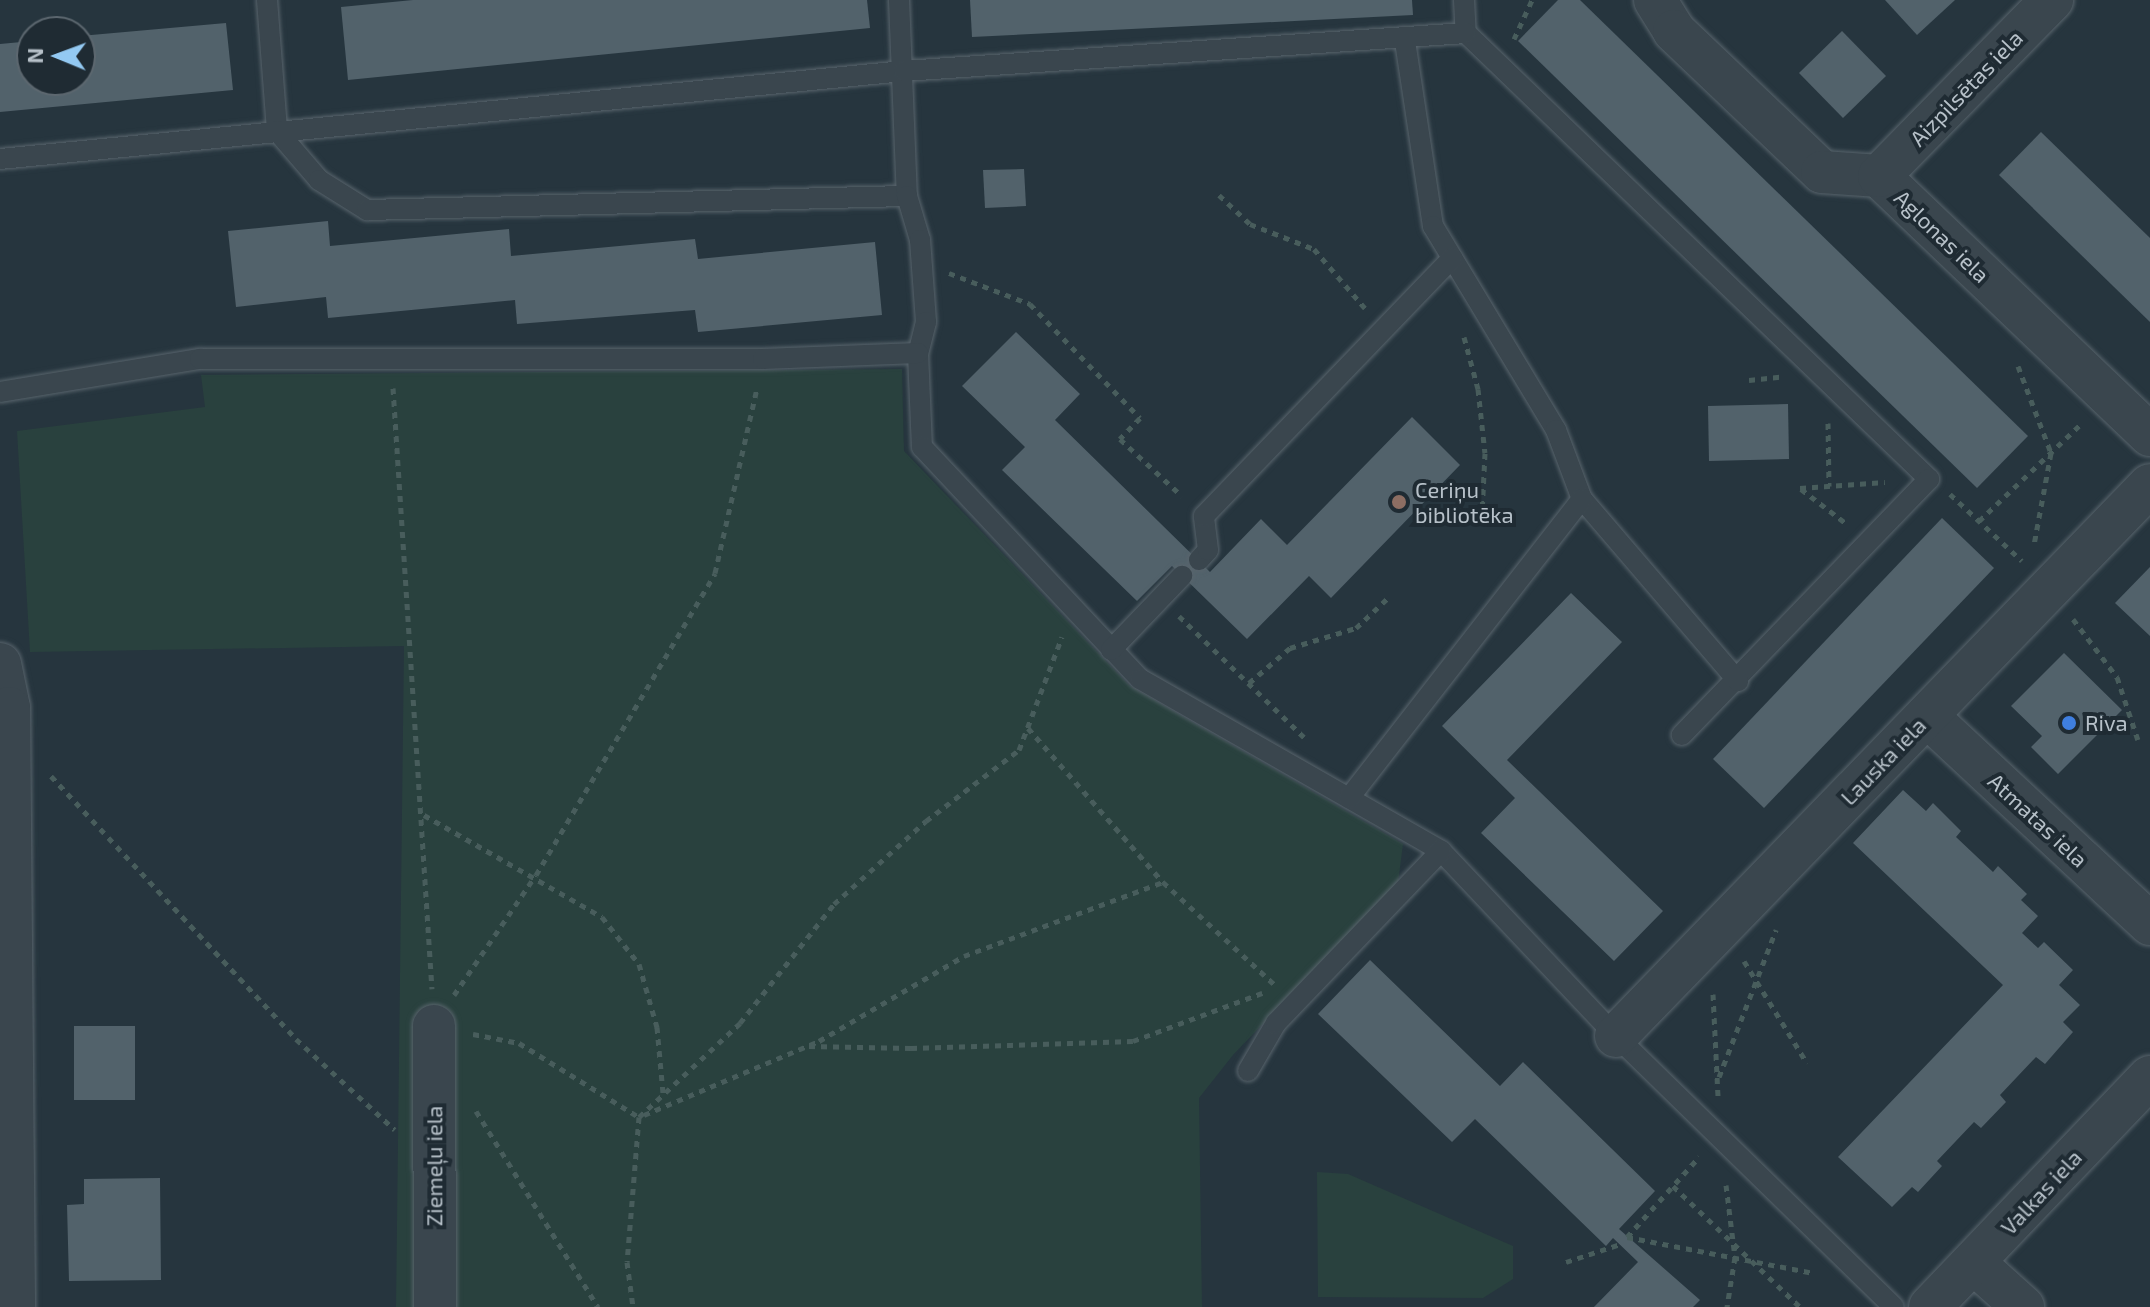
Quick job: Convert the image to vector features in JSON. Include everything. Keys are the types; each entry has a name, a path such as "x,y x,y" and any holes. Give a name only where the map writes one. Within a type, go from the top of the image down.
{"street":[{"name":"Aglonas iela","path":"1655,0 1674,31 1822,172 1879,176 2150,435"},
{"name":"Aizpilsētas iela","path":"1879,176 2052,0"},
{"name":"Lauska iela","path":"1616,1036 2150,485"},
{"path":"0,664 10,731 14,1307"},
{"name":"Atmatas iela","path":"1927,716 2150,924"},
{"name":"Ziemeļu iela","path":"434,1026 435,1307"},
{"name":"Valkas iela","path":"1930,1307 2150,1077"},
{"path":"1974,1263 2023,1307"}],"lane":[{"path":"267,0 277,131 319,180 367,210 907,196"},
{"path":"899,0 907,196 922,263 926,322 918,353 922,447 1140,679 1441,851 1616,1036 1894,1307"},
{"path":"1464,0 1466,33 1929,479 1738,681 1682,735"},
{"path":"0,159 904,71 1405,41 1466,33"},
{"path":"1405,41 1433,226 1556,430 1582,499 1738,681"},
{"path":"1199,560 1208,550 1204,516 1452,258"},
{"path":"0,392 200,359 763,359 918,353"},
{"path":"1349,798 1582,499"},
{"path":"1111,650 1182,576"},
{"path":"1248,1071 1276,1023 1441,851"}],"path":[{"path":"1500,66 1532,0"},
{"path":"1219,195 1250,224 1314,249 1385,329"},
{"path":"922,263 1030,304 1140,418 1120,439 1204,516"},
{"path":"1474,294 1464,337 1478,389 1485,453 1482,514"},
{"path":"1818,502 1800,488 1929,479 2030,569 2051,453 2012,350"},
{"path":"391,357 424,815 434,1026"},
{"path":"434,1026 536,875 715,573 763,359"},
{"path":"1979,521 2110,396"},
{"path":"1829,458 1829,486"},
{"path":"2050,588 2117,677 2138,740"},
{"path":"1249,683 1290,648 1356,628 1389,597"},
{"path":"1161,599 1314,746"},
{"path":"633,1307 627,1262 639,1117 740,1023 834,904 926,821 1019,750 1072,610"},
{"path":"807,1046 911,1048 1133,1041 1278,987 1163,882 1028,728"},
{"path":"10,731 296,1039 434,1166"},
{"path":"424,815 536,875 602,917 639,964 657,1027 663,1094"},
{"path":"639,1117 807,1046 964,956 1163,882"},
{"path":"1717,1082 1779,922"},
{"path":"1723,926 1807,1063"},
{"path":"434,1026 519,1043 639,1117"},
{"path":"467,1096 598,1307"},
{"path":"1719,1136 1627,1237 1870,1283"},
{"path":"1673,1186 1800,1307"},
{"path":"1566,1262 1620,1244"}],"green space":[{"path":"902,369 904,451 1130,686 1403,844 1398,883 1233,1055 1199,1098 1202,1307 396,1307 404,646 30,652 17,431 205,407 201,375"},
{"path":"1317,1172 1348,1174 1513,1246 1513,1279 1483,1298 1318,1297"}],"building":[{"path":"413,0 867,0 870,28 348,80 341,7"},
{"path":"970,0 1412,0 1413,15 972,37"},
{"path":"1558,0 1580,0 2028,436 1977,488 1518,41"},
{"path":"1885,0 1955,0 1917,35"},
{"path":"226,23 233,90 0,112 0,44 16,42 16,96 96,96 96,35"},
{"path":"1842,31 1886,76 1843,118 1799,73"},
{"path":"2041,132 2150,238 2150,322 1999,175"},
{"path":"1024,169 1026,206 985,208 983,170"},
{"path":"328,221 330,246 509,229 511,256 695,239 698,259 875,242 882,315 698,332 695,310 517,324 515,300 328,318 326,297 236,307 228,231"},
{"path":"1016,332 1080,394 1055,420 1210,572 1261,519 1287,545 1412,417 1460,465 1331,598 1309,576 1247,639 1172,566 1137,601 1002,470 1025,447 962,386"},
{"path":"1788,404 1789,459 1709,461 1708,406"},
{"path":"1942,518 1994,568 1764,808 1713,759"},
{"path":"2150,567 2150,636 2115,603"},
{"path":"1571,593 1622,642 1507,760 1663,911 1614,961 1481,833 1515,798 1442,726"},
{"name":"Riva","path":"2064,653 2122,710 2058,774 2031,747 2042,736 2011,706"},
{"path":"1903,790 1926,811 1933,803 1961,831 1956,837 1993,872 1998,866 2027,894 2021,900 2038,916 2022,933 2038,948 2044,942 2073,970 2059,985 2080,1005 2063,1022 2073,1032 2045,1064 2036,1057 2000,1095 2006,1102 1981,1128 1974,1122 1937,1161 1942,1166 1918,1192 1912,1187 1892,1207 1838,1157 2003,985 1853,843"},
{"path":"1370,960 1500,1086 1523,1062 1655,1191 1619,1229 1700,1300 1693,1307 1594,1307 1638,1262 1613,1238 1606,1246 1475,1119 1452,1142 1318,1014"},
{"path":"74,1026 135,1026 135,1100 74,1100"},
{"path":"160,1178 161,1280 69,1281 67,1205 84,1204 84,1179"}],"place":[{"name":"Ceriņu bibliotēka","path":"1399,502"},
{"name":"Riva","path":"2069,723"}]}
